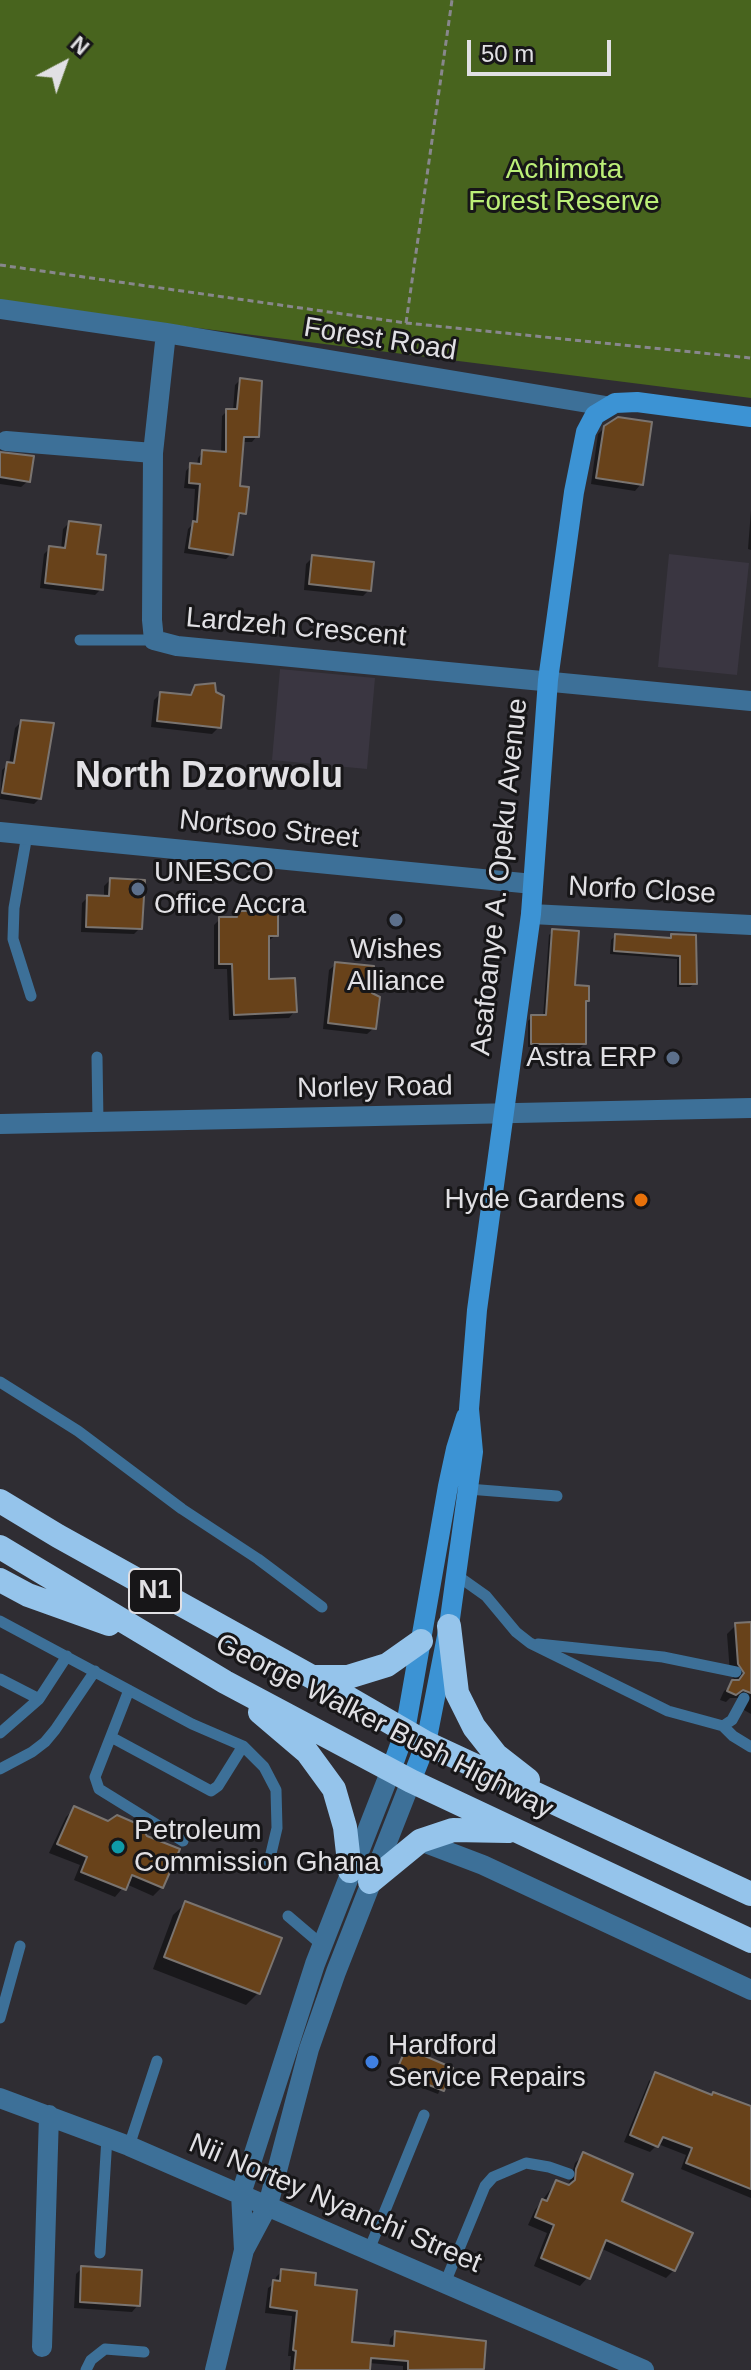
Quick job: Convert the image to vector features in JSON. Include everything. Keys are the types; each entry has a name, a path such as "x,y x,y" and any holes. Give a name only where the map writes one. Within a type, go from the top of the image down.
{"highway":[{"name":"George Walker Bush Highway","path":"0,1501 415,1737 751,1894"},
{"name":"George Walker Bush Highway","path":"0,1547 225,1682 401,1776 751,1941"},
{"path":"0,1580 57,1607 151,1638"},
{"path":"449,1626 457,1693 474,1727 496,1755 565,1809"},
{"path":"312,1677 348,1677 387,1665 421,1641"},
{"path":"225,1682 307,1752 334,1789 360,1876 420,1841 453,1830 518,1831"},
{"path":"667,1855 751,1877"}],"main road":[{"name":"Forest Road","path":"606,406 637,402 751,417"},
{"name":"Asafoanye A. Opeku Avenue","path":"415,1737 449,1626 473,1452 469,1409 477,1310 531,914 548,680 581,453 595,415 606,406"},
{"name":"Asafoanye A. Opeku Avenue","path":"415,1737 421,1641 450,1474 469,1409"},
{"path":"401,1776 415,1737"}],"street":[{"name":"Forest Road","path":"0,309 166,333 606,406"},
{"name":"Lardzeh Crescent","path":"166,333 153,453 154,640 193,648 751,701"},
{"path":"6,441 153,453"},
{"name":"Nortsoo Street","path":"0,832 533,884"},
{"name":"Norfo Close","path":"531,914 751,925"},
{"name":"Norley Road","path":"0,1124 751,1108"},
{"path":"215,2370 244,2250 268,2205 309,2049 360,1876 401,1776"},
{"path":"420,1841 483,1865 751,1990"},
{"path":"244,2250 241,2194 322,1945 360,1876"},
{"name":"Nii Nortey Nyanchi Street","path":"0,2098 107,2137 268,2205 445,2283 614,2364 644,2370"},
{"path":"42,2347 49,2115"}],"lane":[{"path":"80,640 154,640"},
{"path":"27,835 14,908 13,939 31,996"},
{"path":"97,1057 98,1122"},
{"path":"0,1382 78,1431 182,1509 258,1559 322,1607"},
{"path":"468,1489 557,1496"},
{"path":"455,1574 486,1596 516,1632 530,1643 668,1711 723,1726 751,1747"},
{"path":"0,1621 192,1724 243,1746 264,1767 276,1790 277,1828 269,1862"},
{"path":"530,1643 663,1657 736,1672"},
{"path":"0,1733 39,1699 67,1656"},
{"path":"0,1769 45,1742 95,1671"},
{"path":"0,1679 39,1699"},
{"path":"129,1690 95,1777 99,1789 183,1841"},
{"path":"723,1726 732,1720 744,1698"},
{"path":"111,1737 211,1791 218,1786 243,1746"},
{"path":"288,1916 322,1945"},
{"path":"0,2018 20,1946"},
{"path":"129,2146 157,2061"},
{"path":"369,2250 424,2115"},
{"path":"100,2253 107,2137"},
{"path":"445,2283 485,2186 493,2177 526,2163 569,2174"},
{"path":"86,2370 97,2353 105,2349 144,2352"}],"path":[{"path":"406,323 452,0"},
{"path":"0,265 406,323 751,358"}],"shaded area":[{"path":"669,554 749,563 737,675 658,667"},
{"path":"280,669 375,678 367,769 272,760"}],"green space":[{"name":"Achimota Forest Reserve","path":"0,0 751,0 751,398 0,303"}],"building":[{"path":"240,378 262,381 259,437 244,437 240,486 249,487 246,514 239,513 233,555 189,548 193,521 197,522 200,484 189,483 190,463 201,464 202,450 226,452 226,409 237,409"},
{"path":"618,417 652,422 643,485 596,478 604,426"},
{"path":"0,452 34,456 30,482 0,477"},
{"path":"69,521 101,525 97,554 106,555 103,590 45,583 49,546 65,548"},
{"path":"312,555 374,562 371,591 309,584"},
{"path":"215,683 216,692 224,696 221,728 157,721 160,692 191,695 195,685"},
{"path":"21,720 54,723 41,799 2,793 7,762 14,763"},
{"path":"110,878 145,880 142,929 86,927 87,895 109,896"},
{"path":"236,911 278,911 278,936 269,936 269,979 295,978 297,1012 234,1015 232,964 219,964 219,917 237,917"},
{"path":"552,929 579,931 575,985 589,986 586,1044 531,1044 531,1015 546,1015"},
{"path":"615,934 671,938 671,934 696,935 697,984 680,984 680,956 614,951"},
{"path":"335,962 374,966 372,993 380,997 376,1029 328,1023"},
{"path":"751,1622 751,1693 743,1690 736,1695 727,1691 732,1680 739,1680 744,1673 738,1664 735,1623"},
{"name":"Petroleum Commission Ghana","path":"74,1806 108,1821 117,1815 140,1825 147,1836 180,1849 163,1888 132,1875 126,1890 81,1872 87,1857 57,1844"},
{"path":"185,1901 282,1938 260,1994 164,1957"},
{"path":"406,2048 453,2068 444,2091 396,2072"},
{"path":"655,2072 712,2095 713,2092 751,2106 751,2189 686,2163 692,2148 663,2137 658,2147 630,2135"},
{"path":"583,2152 633,2174 622,2201 693,2233 675,2271 606,2240 590,2279 541,2258 554,2225 535,2217 542,2199 547,2201 556,2180 569,2185 575,2180"},
{"path":"81,2266 142,2270 140,2306 80,2302"},
{"path":"281,2269 316,2273 315,2285 357,2290 352,2342 394,2346 395,2331 486,2341 484,2369 408,2370 408,2361 371,2358 370,2370 294,2370 297,2311 270,2307 273,2280 280,2281"}],"place":[{"name":"UNESCO Office Accra","path":"138,889"},
{"name":"Wishes Alliance","path":"396,920"},
{"name":"Astra ERP","path":"673,1058"},
{"name":"Hyde Gardens","path":"641,1200"},
{"name":"Petroleum Commission Ghana","path":"118,1847"},
{"name":"Hardford Service Repairs","path":"372,2062"}],"district":[{"name":"North Dzorwolu","path":"209,777"}]}
